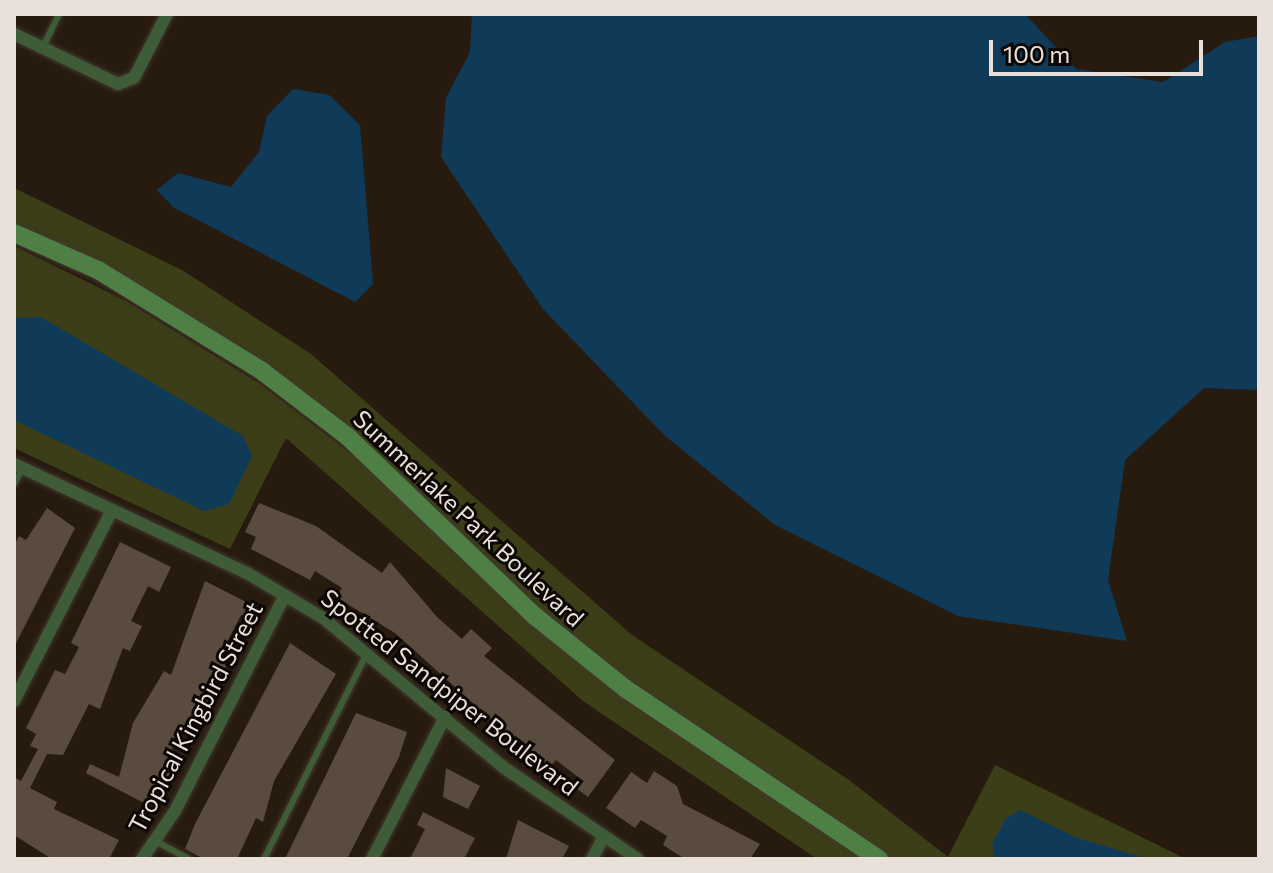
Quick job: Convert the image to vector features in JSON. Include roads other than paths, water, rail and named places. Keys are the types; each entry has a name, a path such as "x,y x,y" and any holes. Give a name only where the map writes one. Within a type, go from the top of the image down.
{"main road":[{"name":"Summerlake Park Boulevard","path":"14,233 98,270 262,371 348,437 536,617 626,689 879,859"}],"street":[{"path":"14,34 109,82 126,82 167,14"},
{"name":"Spotted Sandpiper Boulevard","path":"18,466 285,595 368,650 445,717 638,859"},
{"path":"14,701 112,510"},
{"name":"Tropical Kingbird Street","path":"142,859 157,842 285,595"},
{"path":"372,859 445,717"},
{"path":"592,859 604,836"}],"lane":[{"path":"43,48 59,14"},
{"path":"14,484 18,466"},
{"path":"264,859 368,650"},
{"path":"157,842 189,859"}],"water":[{"path":"472,14 1025,14 1076,69 1163,82 1225,42 1259,36 1259,390 1204,388 1125,460 1108,580 1127,641 958,616 775,525 664,435 543,309 441,157 446,98 470,52"},
{"path":"293,89 329,95 360,125 373,284 355,302 173,207 157,190 178,173 231,187 259,152 267,116"},
{"path":"41,317 243,436 252,456 229,504 204,511 14,420 14,318"},
{"path":"1020,810 1075,837 1148,859 995,859 992,844 1006,818"}]}
